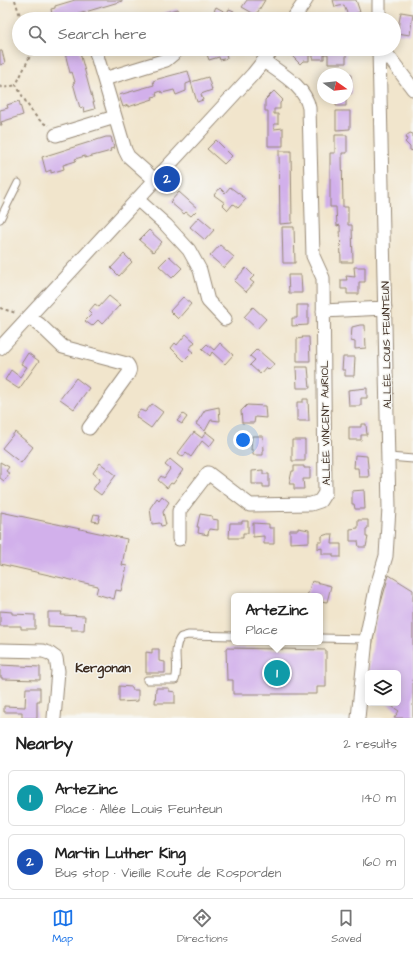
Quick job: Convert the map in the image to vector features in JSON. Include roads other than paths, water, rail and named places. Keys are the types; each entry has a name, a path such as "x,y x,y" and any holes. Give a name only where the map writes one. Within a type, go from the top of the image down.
{"street":[{"path":"298,12 306,0"},
{"path":"379,0 379,12"},
{"path":"97,56 128,156 155,180"},
{"path":"104,79 166,60 171,56"},
{"path":"0,348 138,200 268,56"},
{"name":"ALLÉE LOUIS FEUNTEUN","path":"358,718 366,639 372,607 388,545 389,457 379,56"},
{"path":"388,56 413,89"},
{"name":"ALLÉE VINCENT AURIOL","path":"179,539 179,512 208,473 250,505 317,503 323,498 326,485 323,278 313,256 308,101 301,90 264,61"},
{"path":"52,130 115,117"},
{"path":"138,200 166,225 189,250 200,270 208,301 225,319"},
{"path":"324,311 385,308"},
{"path":"29,317 39,324 63,347 127,364 130,367 130,372 89,428"},
{"path":"0,650 43,651 56,658 58,671 54,718"}],"lane":[{"path":"0,219 18,183"},
{"path":"389,457 413,459"},
{"path":"147,680 175,680 176,647 181,637 188,635 231,636"},
{"path":"323,638 366,639"}],"place":[{"name":"Martin Luther King","path":"167,179"},
{"name":"ArteZinc","path":"277,673"}],"district":[{"name":"Kergonan","path":"103,667"}]}
